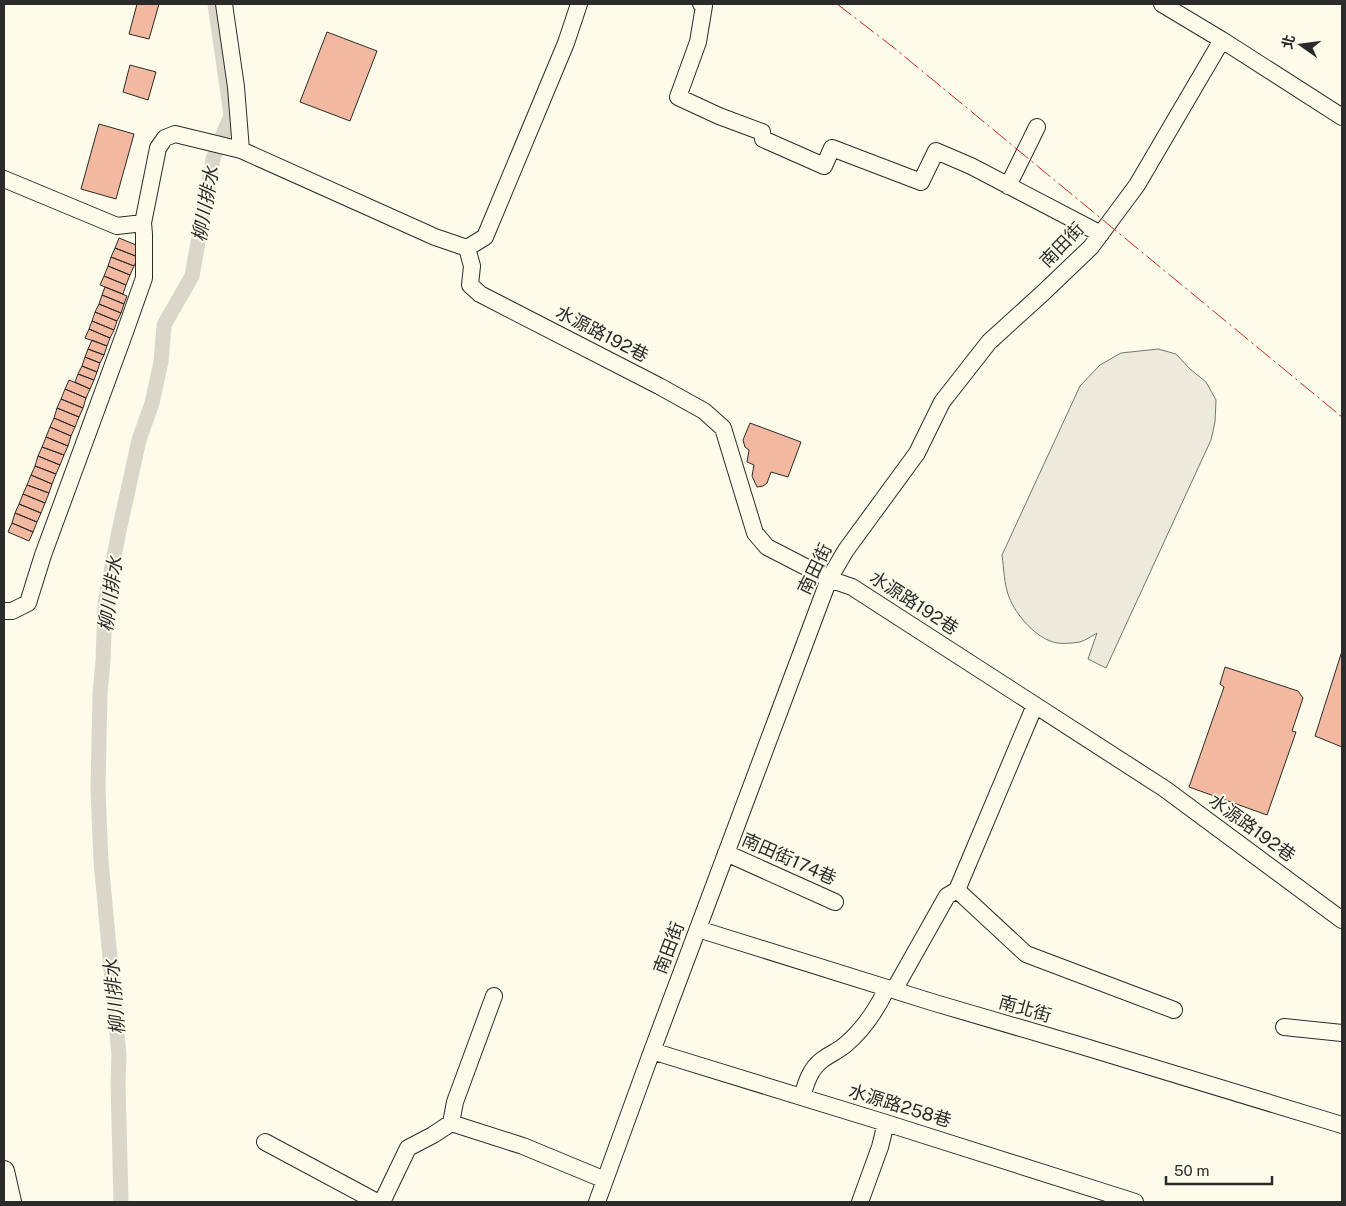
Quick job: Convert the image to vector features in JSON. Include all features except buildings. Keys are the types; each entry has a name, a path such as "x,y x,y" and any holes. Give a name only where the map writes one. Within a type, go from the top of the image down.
{"main road":[{"path":"4,1171 12,1202"}],"street":[{"path":"224,4 236,87 241,150"},
{"path":"4,611 12,612 28,603 43,555 144,278 143,223 158,148 165,138 175,134 241,150 436,238 468,248 485,237 566,43 580,4"},
{"path":"701,4 704,6 698,42 678,97 719,116 762,132 763,139 824,166 832,148 921,182 936,151 971,166 1101,234"},
{"path":"1162,4 1342,117"},
{"name":"南田街","path":"597,1202 829,579 846,550 917,453 942,402 989,342 1091,247 1137,185 1222,40"},
{"path":"1008,186 1037,127"},
{"path":"4,179 117,226 143,223"},
{"name":"水源路192巷","path":"468,248 472,266 470,285 480,294 659,386 704,411 723,428 755,533 767,547 829,579 852,587 1165,789 1342,920"},
{"path":"802,1097 807,1080 814,1068 821,1060 846,1044 879,1006 946,896 957,890 1035,705"},
{"name":"南田街174巷","path":"726,853 835,902"},
{"path":"957,890 1026,954 1174,1010"},
{"name":"南北街","path":"698,929 1342,1125"},
{"path":"382,1202 408,1148 433,1135 450,1123 455,1102 494,996"},
{"path":"1284,1027 1342,1033"},
{"name":"水源路258巷","path":"652,1051 1135,1202"},
{"path":"450,1123 523,1146 605,1180"},
{"path":"860,1202 880,1147 886,1123"},
{"path":"264,1142 377,1202"}],"shaded area":[{"path":"1158,349 1176,354 1206,382 1216,400 1215,422 1211,440 1106,668 1088,659 1097,633 1080,642 1059,643 1042,637 1028,625 1016,611 1007,592 1002,555 1080,386 1100,365 1121,353"}],"waterway":[{"name":"柳川排水","path":"121,1202 119,1055 101,861 98,789 100,694 105,603 139,440 152,403 161,362 164,325 192,276 213,159 231,115 215,4"}],"power":[{"path":"837,4 893,47 1342,417"}]}
